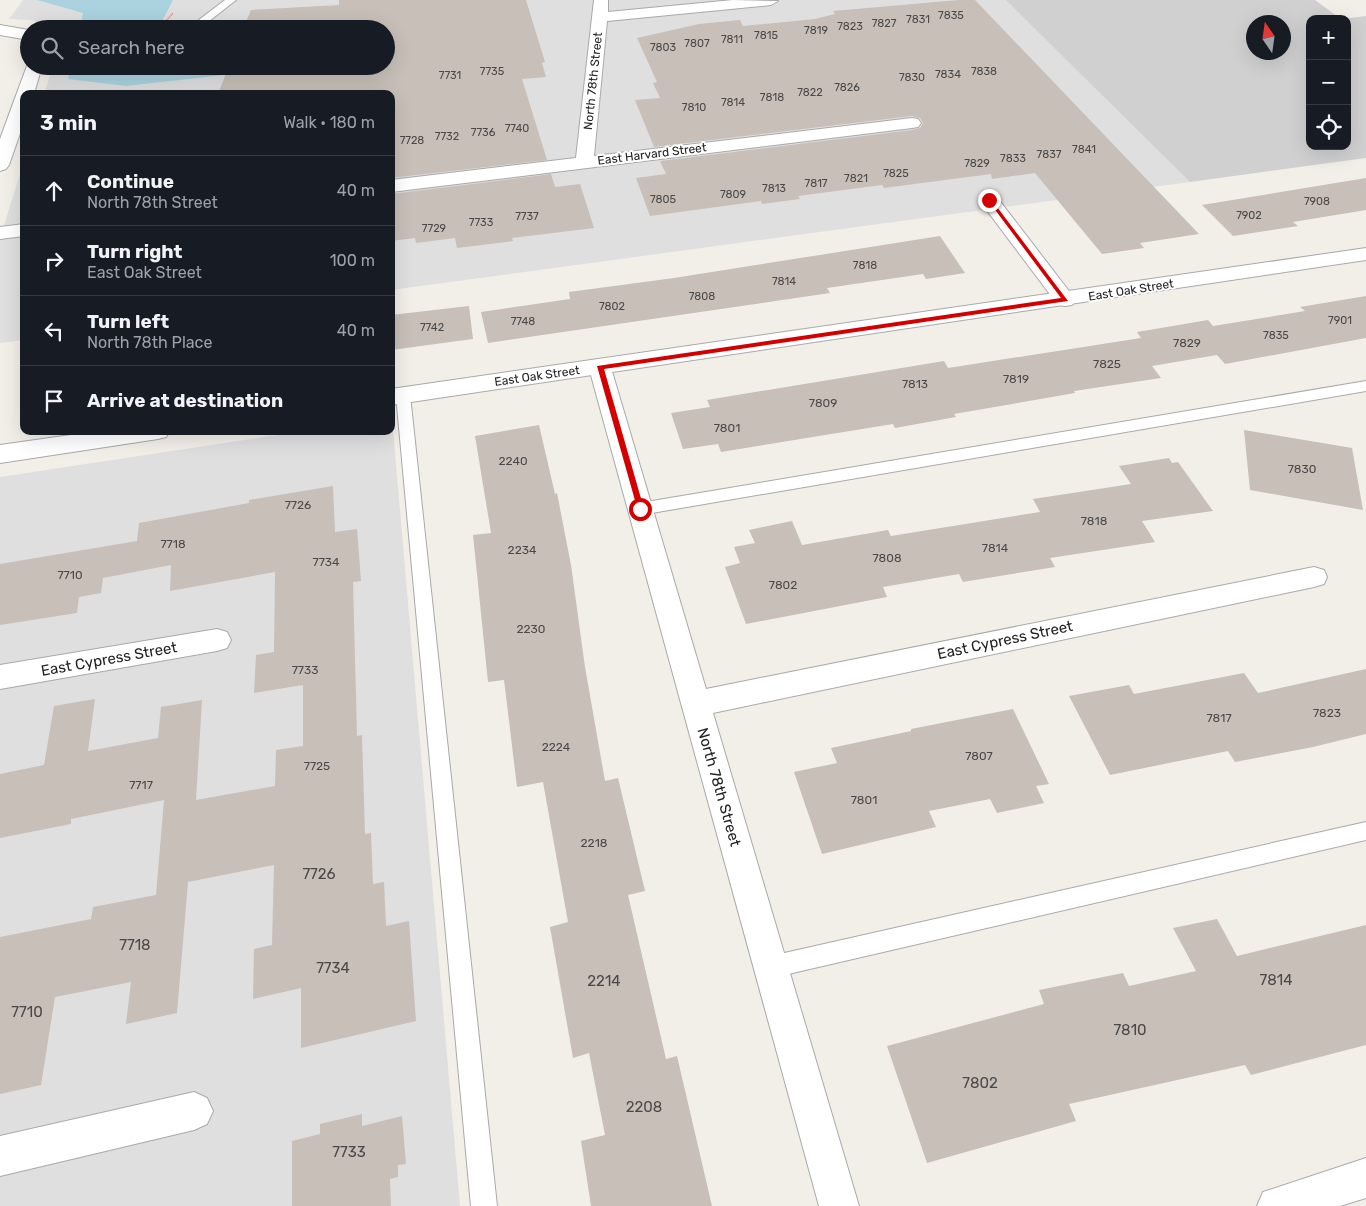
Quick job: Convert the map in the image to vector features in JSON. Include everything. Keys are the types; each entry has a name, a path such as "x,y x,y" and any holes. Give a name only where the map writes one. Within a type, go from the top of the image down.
{"street":[{"name":"North 78th Street","path":"584,163 594,84 601,0"},
{"path":"599,17 771,1"},
{"path":"0,30 20,33"},
{"path":"26,90 31,75"},
{"path":"0,165 20,107"},
{"name":"East Harvard Street","path":"395,186 912,123"},
{"path":"989,200 1066,300"},
{"path":"0,233 20,230"},
{"name":"East Oak Street","path":"397,396 1066,300 1366,254"},
{"name":"North 78th Street","path":"600,368 839,1206"},
{"path":"0,454 131,435"},
{"name":"East Cypress Street","path":"696,704 1314,577"},
{"name":"East Cypress Street","path":"0,677 218,640"},
{"path":"0,1156 194,1111"},
{"path":"1277,1206 1366,1178"}],"lane":[{"path":"204,20 231,0"},
{"path":"640,509 1366,386"},
{"path":"397,396 484,1206"},
{"path":"771,967 1366,831"}],"shaded area":[{"path":"23,0 1008,0 1190,182 395,289 395,90 45,90 50,75 395,75 395,20 9,19"},
{"path":"1006,0 1315,0 1336,15 1306,15 1306,150 1351,150 1351,18 1366,16 1366,158 1190,182"},
{"path":"20,174 20,340 0,343 0,238"},
{"path":"278,435 393,435 460,1206 0,1206 0,477"}],"water":[{"path":"37,0 173,0 163,20 82,20 83,13"},
{"path":"69,75 225,75 126,86 68,79"}],"building":[{"path":"339,0 526,0 545,62 542,63 546,77 522,79 547,160 395,178 395,90 220,90 225,75 395,75 395,20 247,20 251,10 339,5"},
{"path":"975,0 1199,234 1140,243 1144,248 1102,254 1035,173 992,179 991,174 884,188 882,185 798,196 800,199 762,204 761,201 650,216 636,178 666,174 660,161 912,130 920,128 923,123 920,118 912,116 654,147 635,100 660,98 653,83 657,82 637,38 699,24 740,20 743,26 815,19 835,14 833,11"},
{"path":"551,174 555,187 580,184 594,228 512,238 513,241 457,248 455,238 416,243 415,238 395,240 395,194"},
{"path":"1366,178 1366,210 1293,222 1298,226 1233,236 1202,205"},
{"path":"940,236 965,273 926,279 923,274 827,288 830,293 488,343 481,312 570,299 569,292 674,278"},
{"path":"1366,296 1366,338 1225,364 1217,355 1152,366 1161,378 1074,391 1075,393 954,414 956,417 895,428 893,424 721,452 718,444 683,449 671,413 710,407 707,400 944,361 948,368 1141,338 1137,332 1208,320 1213,326 1305,311 1300,307"},
{"path":"469,306 473,339 395,349 395,315"},
{"path":"539,425 555,494 557,493 571,565 585,667 605,781 618,778 645,891 628,895 666,1059 677,1056 712,1206 591,1206 581,1141 605,1135 589,1053 573,1058 550,927 568,922 543,782 517,787 504,680 488,682 473,535 491,533 475,436"},
{"path":"1244,430 1352,448 1363,510 1250,490"},
{"path":"1169,458 1172,463 1178,462 1213,511 1142,521 1155,542 1050,558 1055,567 963,582 959,574 883,587 887,597 746,624 725,567 740,563 734,547 755,543 749,530 792,521 802,545 888,530 891,536 1040,512 1033,499 1131,484 1119,466"},
{"path":"333,486 335,532 357,529 361,581 353,582 357,736 362,735 365,834 371,833 373,884 384,882 386,926 409,921 416,1021 301,1048 301,988 253,999 254,949 272,945 274,865 188,882 177,1013 126,1024 131,982 55,997 41,1085 0,1094 0,937 91,919 93,907 156,895 164,800 71,819 71,824 0,838 0,774 44,765 54,706 95,699 88,751 158,738 161,707 202,700 196,800 275,786 276,750 303,746 303,685 254,693 256,655 274,652 275,572 170,591 171,565 103,578 101,593 79,597 77,613 0,625 0,564 137,541 139,523 249,503 249,500"},
{"path":"1366,669 1366,734 1313,747 1235,762 1228,751 1110,775 1069,696 1129,685 1134,694 1244,673 1258,693"},
{"path":"1013,709 1049,784 1036,786 1044,803 997,813 990,799 929,811 936,827 822,854 794,772 837,763 831,748 911,731 911,729"},
{"path":"1217,919 1237,956 1366,925 1366,1045 1251,1075 1245,1065 1069,1104 1076,1121 927,1163 887,1046 1044,1004 1039,990 1123,973 1129,986 1196,971 1173,928"},
{"path":"362,1114 362,1126 402,1116 406,1164 398,1165 398,1177 390,1179 391,1206 292,1206 292,1141 320,1134 320,1124"}],"route":[{"path":"640,509 600,368 1066,300 989,200"}]}
